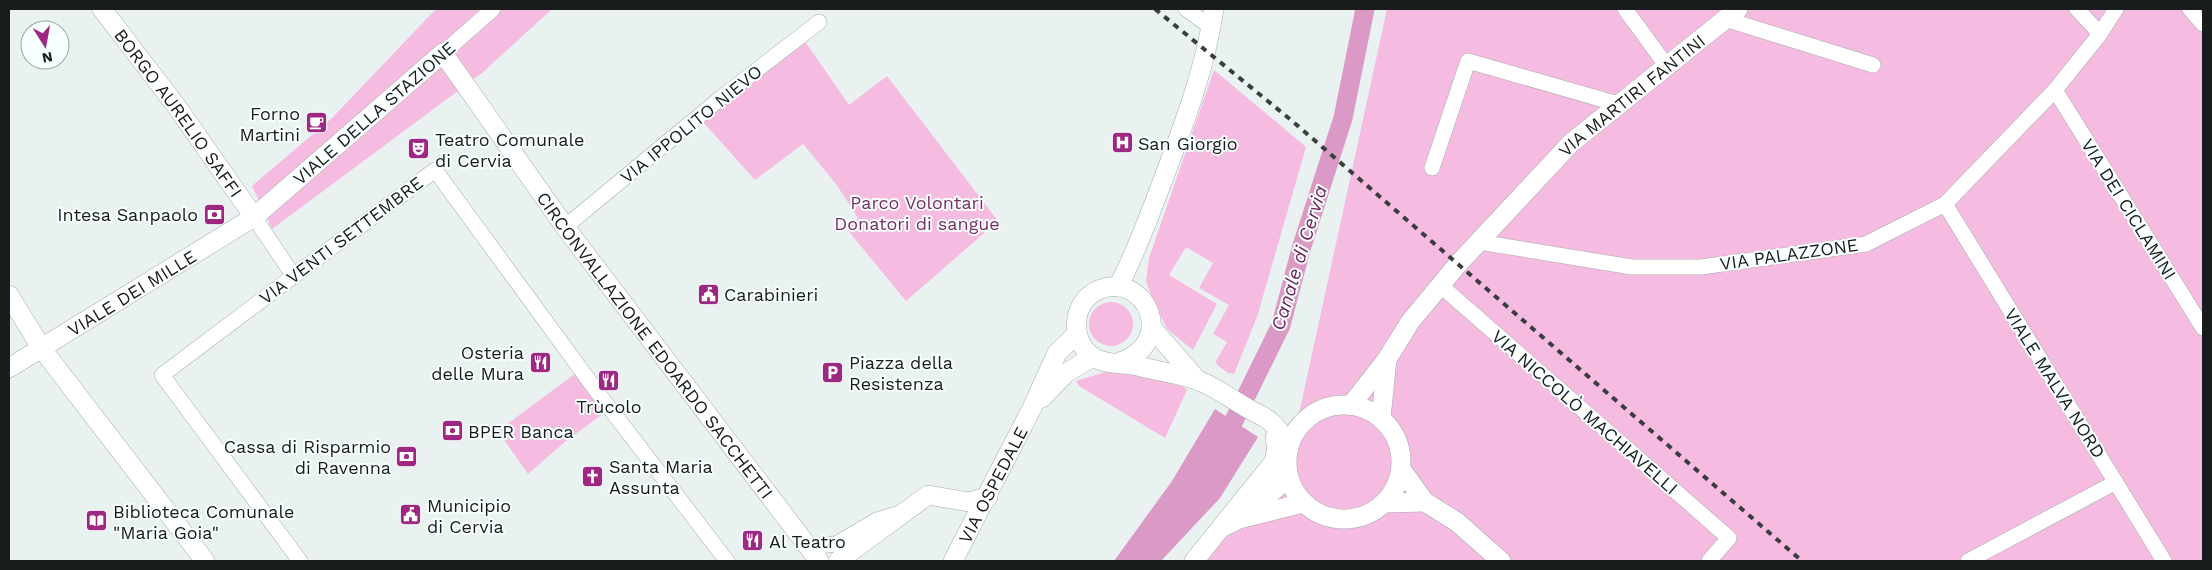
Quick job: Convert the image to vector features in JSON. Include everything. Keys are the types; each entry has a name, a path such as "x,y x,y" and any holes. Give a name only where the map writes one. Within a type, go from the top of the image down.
{"street":[{"name":"BORGO AURELIO SAFFI","path":"102,9 177,107 254,218"},
{"name":"VIALE DELLA STAZIONE","path":"254,218 493,9"},
{"path":"1186,9 1211,27"},
{"path":"1118,287 1134,256 1184,126 1207,51 1214,9"},
{"path":"1625,9 1666,65"},
{"path":"2077,9 2100,34"},
{"name":"VIA PALAZZONE","path":"1485,243 1632,267 1701,267 1866,244 1945,204 2055,90 2100,34 2116,9"},
{"path":"2190,9 2203,24"},
{"name":"VIA MARTIRI FANTINI","path":"1350,405 1387,359 1410,322 1571,143 1731,14 1873,65"},
{"name":"VIA IPPOLITO NIEVO","path":"565,227 722,98 819,22"},
{"name":"CIRCONVALLAZIONE EDOARDO SACCHETTI","path":"443,53 565,227 814,554"},
{"path":"1432,168 1468,60 1618,104"},
{"name":"VIA DEI CICLAMINI","path":"2055,90 2203,328"},
{"name":"VIA VENTI SETTEMBRE","path":"300,561 162,375 435,170 598,393 727,561"},
{"name":"VIA MARTIRI FANTINI","path":"1442,287 1485,243 1542,175"},
{"name":"VIALE MALVA NORD","path":"1945,204 2164,561"},
{"path":"254,218 293,275"},
{"name":"VIALE DEI MILLE","path":"9,368 254,218"},
{"path":"1120,362 1132,358 1143,349 1152,328 1151,317 1143,300 1134,256"},
{"path":"1143,300 1132,292 1118,287 1098,291 1084,301 1076,320 1077,334 1083,347 1093,357 1106,362 1120,362 1198,381 1272,422 1289,445"},
{"name":"VIA NICCOLÒ MACHIAVELLI","path":"1442,287 1729,538 1709,561"},
{"path":"9,295 42,348 205,561"},
{"path":"1152,328 1198,381"},
{"name":"VIA OSPEDALE","path":"953,561 988,497 1057,353 1077,334"},
{"path":"1032,408 1066,373 1093,357"},
{"path":"1381,418 1387,359"},
{"path":"1350,405 1366,409 1381,418 1393,432 1400,450 1401,469 1396,488 1384,503 1370,514 1353,519 1335,519 1318,513 1303,503 1292,487 1287,469 1289,445 1302,423 1316,412 1333,406 1350,405"},
{"path":"1272,422 1302,423"},
{"path":"1231,523 1274,462 1277,447 1272,422"},
{"path":"1194,561 1231,523 1279,486 1287,469"},
{"path":"1401,469 1426,502 1457,522 1501,561"},
{"path":"1968,561 2116,482"},
{"path":"838,561 928,495 951,501 970,502 988,497"},
{"path":"951,501 962,520 964,543"},
{"path":"1384,503 1426,502"},
{"path":"1231,523 1303,503"},
{"path":"814,554 836,544 877,520 905,511"}],"green space":[{"path":"436,9 552,9 482,73 272,229 252,186 332,118"},
{"path":"1387,9 2203,9 2203,561 1202,561 1287,469"},
{"name":"Parco Volontari Donatori di sangue","path":"804,40 849,105 887,76 998,221 906,301 846,228 858,218 836,184 803,144 755,180 703,122"},
{"path":"1214,70 1306,147 1257,317 1234,374 1228,373 1217,365 1216,361 1227,342 1213,334 1229,305 1199,288 1213,263 1186,247 1169,275 1217,304 1193,350 1167,329 1146,281 1149,258"},
{"path":"1111,302 1123,306 1129,312 1133,324 1129,336 1123,342 1111,346 1099,342 1093,336 1089,324 1093,312 1099,306"},
{"path":"1105,372 1143,375 1184,387 1187,390 1165,438 1079,386 1076,381"},
{"path":"576,373 604,413 566,441 528,474 498,431"}],"shaded area":[{"path":"1215,409 1258,437 1220,498 1161,561 1114,561 1172,481"}],"waterway":[{"name":"Canale di Cervia","path":"1222,445 1281,325 1301,249 1343,118 1365,9"}],"railway":[{"path":"1155,9 1291,120 1802,561"}],"place":[{"name":"Forno Martini","path":"316,123"},
{"name":"San Giorgio","path":"1122,143"},
{"name":"Teatro Comunale di Cervia","path":"419,149"},
{"name":"Intesa Sanpaolo","path":"214,214"},
{"name":"Carabinieri","path":"708,294"},
{"name":"Osteria delle Mura","path":"540,362"},
{"name":"Piazza della Resistenza","path":"833,372"},
{"name":"Trùcolo","path":"609,381"},
{"name":"BPER Banca","path":"452,431"},
{"name":"Cassa di Risparmio di Ravenna","path":"407,456"},
{"name":"Santa Maria Assunta","path":"593,476"},
{"name":"Municipio di Cervia","path":"411,515"},
{"name":"Biblioteca Comunale \"Maria Goia\"","path":"97,521"},
{"name":"Al Teatro","path":"753,541"}]}
